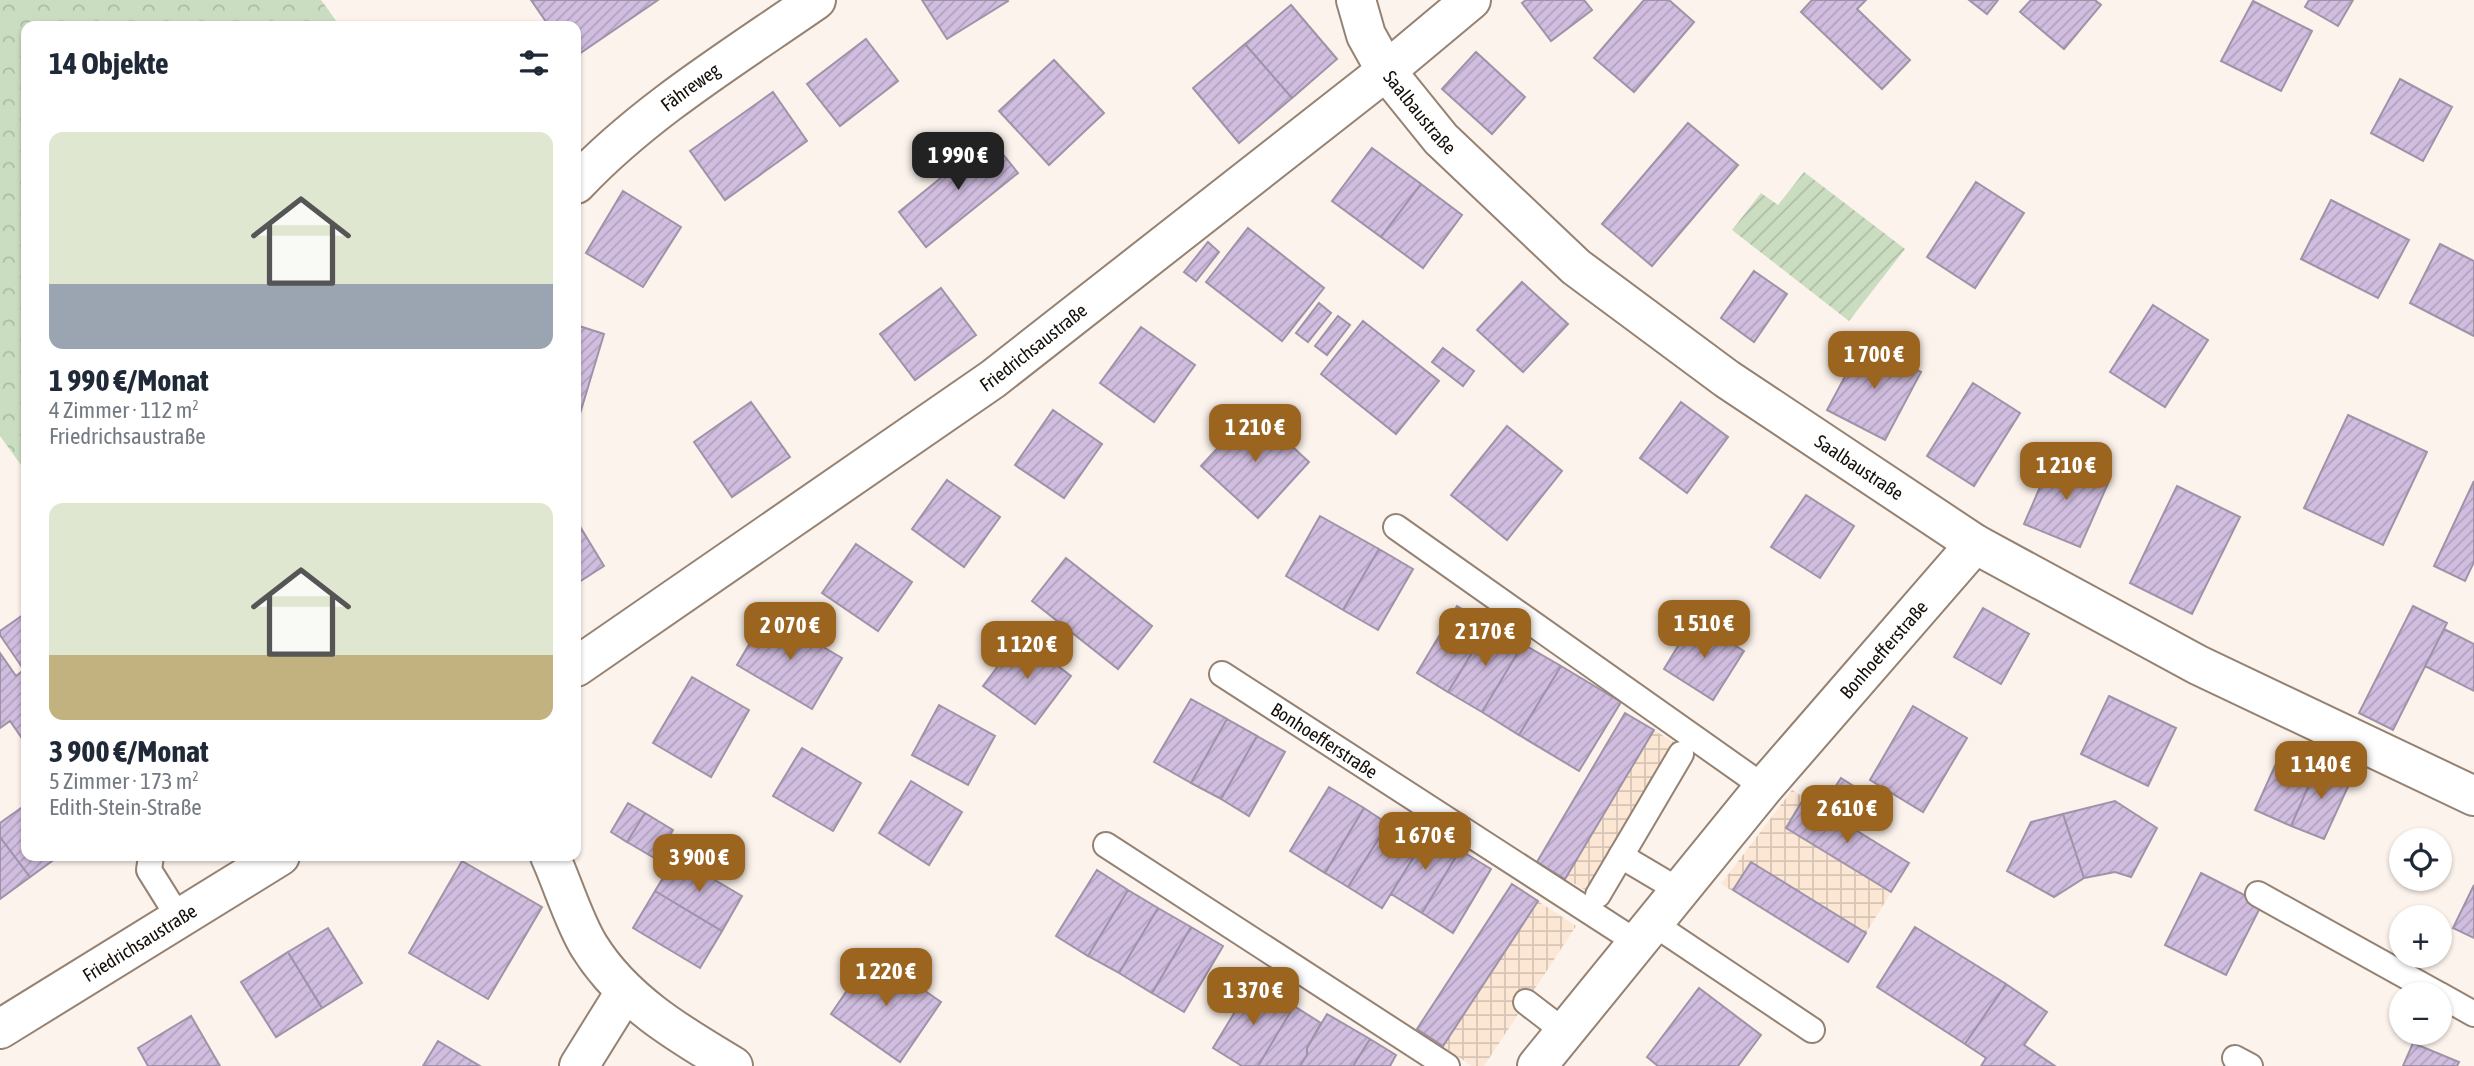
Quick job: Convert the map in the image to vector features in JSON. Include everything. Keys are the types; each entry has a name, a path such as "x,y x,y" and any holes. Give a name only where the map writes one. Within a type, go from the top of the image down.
{"street":[{"name":"Fähreweg","path":"581,178 603,154 697,83 816,0"},
{"name":"Saalbaustraße","path":"1356,0 1366,36 1387,71 1441,139 1576,267 1727,379 1975,544 2198,665 2474,796"},
{"name":"Friedrichsaustraße","path":"581,664 993,379 1387,71 1471,0"},
{"name":"Bonhoefferstraße","path":"1537,1066 1764,787 1975,544"},
{"name":"Friedrichsaustraße","path":"0,1029 272,861"},
{"path":"552,861 588,945 625,992 679,1034 733,1066"},
{"path":"579,1066 625,992"}],"lane":[{"path":"1396,527 1764,787"},
{"name":"Bonhoefferstraße","path":"1223,674 1646,934"},
{"path":"1598,895 1678,765"},
{"path":"1106,845 1447,1066"},
{"path":"1621,856 1680,891"},
{"path":"150,861 149,870 179,918"},
{"path":"2258,894 2416,982"},
{"path":"1646,934 1812,1030"},
{"path":"1526,1002 1565,1032"},
{"path":"2452,1002 2474,1014"}],"shaded area":[{"path":"1625,713 1692,753 1604,901 1537,862"},
{"path":"1792,790 1909,863 1848,962 1721,884"},
{"path":"1512,884 1576,926 1484,1066 1472,1066 1417,1029"}],"green space":[{"path":"0,0 321,0 336,21 21,21 21,465 0,436"},
{"path":"1804,172 1905,249 1849,321 1732,230 1761,193 1778,205"}],"building":[{"path":"531,0 658,0 581,53 581,21 546,21"},
{"path":"922,0 1007,0 1008,1 947,39"},
{"path":"1526,0 1584,0 1592,10 1551,41 1522,3"},
{"path":"1644,0 1669,0 1694,22 1634,92 1594,58"},
{"path":"1812,0 1866,0 1857,9 1910,60 1882,89 1801,12"},
{"path":"1969,0 1998,0 1987,14"},
{"path":"2031,0 2095,0 2101,5 2064,49 2020,12"},
{"path":"2309,0 2353,0 2338,26 2305,7"},
{"path":"2253,1 2312,31 2281,91 2221,61"},
{"path":"1291,5 1337,59 1292,98 1245,44"},
{"path":"866,39 898,81 840,126 807,84"},
{"path":"1245,44 1292,98 1239,143 1193,88"},
{"path":"1476,52 1525,97 1492,134 1442,89"},
{"path":"1054,60 1104,113 1049,165 999,111"},
{"path":"2400,79 2452,107 2423,161 2371,133"},
{"path":"773,92 807,141 725,200 690,151"},
{"path":"1688,123 1738,165 1652,266 1602,224"},
{"path":"990,138 1018,173 926,247 899,212"},
{"path":"1372,148 1421,184 1381,237 1332,201"},
{"path":"1976,182 2024,213 1975,288 1927,257"},
{"path":"1421,184 1462,215 1423,268 1381,237"},
{"path":"623,191 681,227 643,287 586,253"},
{"path":"2331,200 2409,240 2378,298 2301,259"},
{"path":"1248,228 1324,288 1282,341 1206,282"},
{"path":"1208,242 1219,252 1196,281 1184,272"},
{"path":"2440,244 2474,261 2474,336 2410,303"},
{"path":"1754,271 1787,294 1754,342 1721,318"},
{"path":"1522,282 1568,324 1523,372 1477,330"},
{"path":"941,288 976,335 915,380 880,334"},
{"path":"1319,303 1331,313 1308,342 1296,333"},
{"path":"2153,305 2208,340 2165,407 2110,372"},
{"path":"1338,316 1350,325 1327,355 1315,346"},
{"path":"1363,321 1439,381 1396,434 1321,374"},
{"path":"581,327 604,334 581,410"},
{"path":"1141,327 1195,365 1154,422 1100,383"},
{"path":"1864,341 1921,372 1885,440 1827,410"},
{"path":"1443,348 1474,371 1463,386 1432,362"},
{"path":"1973,383 2020,413 1974,486 1927,456"},
{"path":"751,402 790,457 732,497 694,442"},
{"path":"1681,402 1728,437 1687,493 1640,458"},
{"path":"1053,410 1102,444 1064,498 1015,465"},
{"path":"1253,410 1309,462 1258,518 1201,466"},
{"path":"2348,415 2427,452 2383,545 2304,508"},
{"path":"1507,426 1562,471 1507,540 1451,495"},
{"path":"2053,457 2109,481 2080,547 2024,524"},
{"path":"947,480 1000,517 964,567 912,529"},
{"path":"2474,481 2474,562 2465,581 2434,566"},
{"path":"2177,486 2240,517 2192,614 2130,583"},
{"path":"1806,495 1854,526 1820,578 1771,547"},
{"path":"1320,516 1379,549 1343,610 1286,576"},
{"path":"581,528 604,566 581,581"},
{"path":"856,544 912,582 878,631 822,593"},
{"path":"1379,549 1413,569 1378,630 1343,610"},
{"path":"1066,558 1152,626 1118,669 1032,601"},
{"path":"1457,606 1489,625 1448,692 1417,673"},
{"path":"2413,606 2447,623 2393,730 2359,713"},
{"path":"1983,608 2029,634 2001,684 1954,657"},
{"path":"767,614 842,658 812,709 737,665"},
{"path":"21,616 21,666 0,635 0,631"},
{"path":"1694,620 1744,651 1713,700 1664,669"},
{"path":"1489,625 1523,644 1482,712 1448,692"},
{"path":"2444,629 2474,644 2474,691 2425,666"},
{"path":"1020,637 1071,676 1035,724 983,686"},
{"path":"1523,644 1561,666 1519,735 1482,712"},
{"path":"0,653 16,676 21,672 21,737 10,721 0,728"},
{"path":"1561,666 1621,702 1579,771 1519,735"},
{"path":"692,677 749,710 711,777 653,743"},
{"path":"2109,696 2176,728 2148,786 2081,754"},
{"path":"1191,699 1227,719 1191,783 1154,762"},
{"path":"939,705 995,736 968,785 912,755"},
{"path":"1913,706 1967,738 1923,812 1870,780"},
{"path":"1625,713 1654,730 1565,879 1537,862"},
{"path":"1227,719 1257,736 1221,799 1191,783"},
{"path":"1257,736 1285,752 1249,816 1221,799"},
{"path":"2284,746 2319,762 2291,826 2255,810"},
{"path":"802,748 861,783 833,831 773,796"},
{"path":"2319,762 2352,778 2324,839 2291,826"},
{"path":"1841,778 1871,797 1851,827 1821,809"},
{"path":"911,781 962,812 929,865 879,833"},
{"path":"1329,787 1364,808 1325,873 1290,851"},
{"path":"1804,798 1909,863 1891,892 1786,828"},
{"path":"2115,801 2157,828 2131,877 2115,872 2084,878 2063,814"},
{"path":"628,803 645,813 627,842 611,832"},
{"path":"21,808 21,861 52,861 30,877 0,837 0,823"},
{"path":"1364,808 1388,824 1348,887 1325,873"},
{"path":"645,813 673,830 656,859 627,842"},
{"path":"2063,814 2084,878 2054,897 2007,871 2031,822"},
{"path":"1388,824 1421,845 1382,908 1348,887"},
{"path":"1429,832 1460,850 1422,913 1391,894"},
{"path":"0,837 30,877 0,899"},
{"path":"1460,850 1491,869 1453,933 1422,913"},
{"path":"676,857 742,896 722,931 655,891"},
{"path":"462,861 542,907 488,999 409,953"},
{"path":"1751,862 1866,933 1848,962 1733,890"},
{"path":"1097,870 1128,890 1088,956 1056,936"},
{"path":"2201,873 2262,904 2226,975 2165,945"},
{"path":"1512,884 1538,901 1443,1046 1417,1029"},
{"path":"2474,885 2474,938 2453,928"},
{"path":"1128,890 1158,908 1119,973 1088,956"},
{"path":"655,891 722,931 700,968 633,928"},
{"path":"1158,908 1191,927 1152,993 1119,973"},
{"path":"1191,927 1223,946 1184,1012 1152,993"},
{"path":"1915,927 2006,984 1965,1044 1877,987"},
{"path":"328,928 362,983 322,1008 288,952"},
{"path":"288,952 322,1008 276,1037 241,982"},
{"path":"872,954 941,1002 900,1062 831,1014"},
{"path":"1253,982 1294,1006 1258,1066 1242,1066 1213,1048"},
{"path":"2006,984 2047,1012 2024,1045 2055,1066 1981,1066 1986,1058 1965,1044"},
{"path":"1699,988 1761,1035 1738,1066 1658,1066 1647,1057"},
{"path":"1294,1006 1321,1023 1307,1048 1307,1055 1300,1066 1258,1066"},
{"path":"1327,1014 1370,1039 1353,1066 1300,1066 1307,1055 1307,1048"},
{"path":"191,1016 220,1066 148,1066 138,1048"},
{"path":"1370,1039 1396,1055 1390,1066 1353,1066"},
{"path":"438,1041 480,1066 423,1066"},
{"path":"2412,1045 2459,1062 2457,1066 2403,1066"}]}
